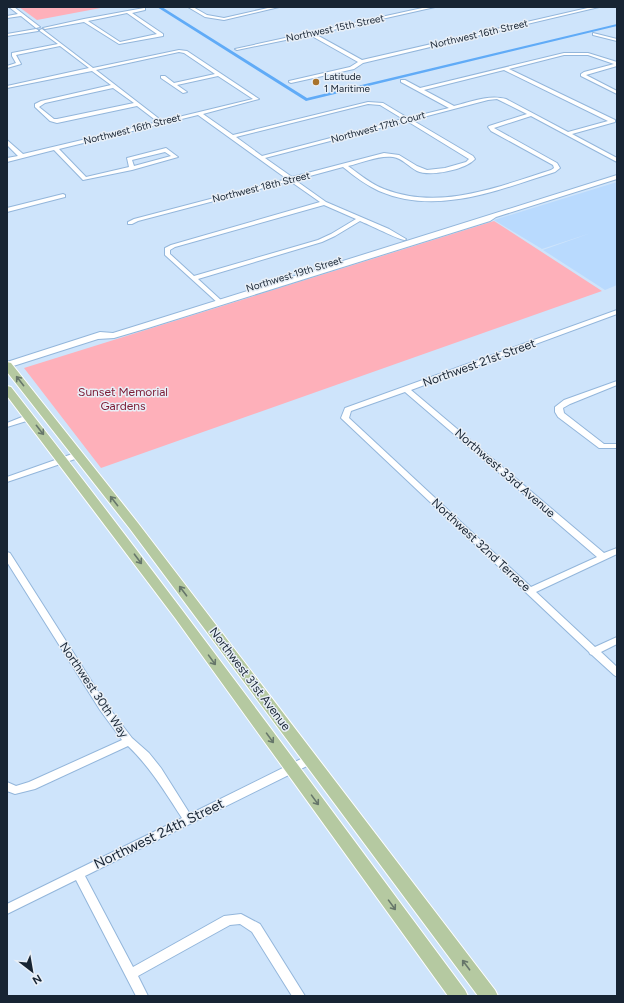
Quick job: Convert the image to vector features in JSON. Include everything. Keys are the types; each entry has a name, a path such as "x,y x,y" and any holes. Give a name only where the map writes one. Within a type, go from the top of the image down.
{"main road":[{"name":"Northwest 31st Avenue","path":"7,365 78,455 311,759 489,996"},
{"name":"Northwest 31st Avenue","path":"7,388 63,460 292,768 459,996"}],"street":[{"path":"12,7 20,15 161,122"},
{"path":"190,7 206,16 219,18 228,18 277,7"},
{"name":"Northwest 15th Street","path":"237,49 433,7"},
{"name":"Northwest 16th Street","path":"291,82 352,68 361,62 596,7"},
{"path":"7,35 144,9"},
{"path":"84,20 119,42 161,35 128,12"},
{"path":"7,17 20,15"},
{"path":"312,34 361,62"},
{"path":"595,34 617,40"},
{"path":"7,67 19,64 14,54 60,45"},
{"path":"7,88 179,51 185,52 220,74"},
{"path":"420,90 564,54 588,54 617,65"},
{"path":"617,65 583,75 617,93"},
{"path":"505,69 614,121"},
{"path":"174,84 220,74"},
{"name":"Northwest 16th Street","path":"7,160 257,99 220,74"},
{"path":"163,77 185,92"},
{"path":"403,81 453,108"},
{"path":"114,86 37,104 37,107 52,120 57,121 137,104"},
{"name":"Northwest 17th Court","path":"260,158 488,99 497,98 531,115"},
{"path":"231,137 376,102 407,120"},
{"path":"199,113 324,203 387,230 403,239"},
{"path":"344,166 370,184 393,194 413,198 441,200 467,197 553,171 557,168 555,164 493,130 492,127 531,115 617,160"},
{"name":"Northwest 18th Street","path":"130,224 136,220 384,155 393,154 400,156 422,171 428,172 436,172 468,163 472,159 471,157 407,120"},
{"path":"567,134 614,121"},
{"path":"7,142 22,156"},
{"path":"55,148 66,157 77,172 85,179 132,168 161,161 175,157 166,150 129,159 132,168"},
{"path":"608,155 617,152"},
{"name":"Northwest 19th Street","path":"7,365 97,337 111,330 431,237 487,219 493,215 617,177"},
{"path":"7,210 63,196"},
{"path":"218,300 167,254 167,249 324,203"},
{"name":"Northwest 19th Street","path":"218,300 403,239 486,215 493,215"},
{"path":"193,278 320,241 333,236 359,219"},
{"name":"Northwest 21st Street","path":"345,418 348,410 617,312"},
{"path":"617,383 567,402 559,407 559,412 561,415 602,446 617,446"},
{"name":"Northwest 33rd Avenue","path":"406,389 603,557"},
{"path":"7,425 30,417"},
{"name":"Northwest 32nd Terrace","path":"345,418 617,673"},
{"path":"7,480 78,455"},
{"path":"530,591 617,550"},
{"name":"Northwest 30th Way","path":"7,555 103,707 129,741 145,756 157,771 188,819"},
{"path":"593,652 617,640"},
{"path":"11,788 31,786 129,741"},
{"name":"Northwest 24th Street","path":"7,909 311,759"},
{"path":"79,874 142,996"},
{"path":"131,974 228,920 241,919 256,928 299,996"}],"shaded area":[{"path":"617,182 617,285 605,290 543,250 591,233 542,249 494,220"}],"green space":[{"path":"19,7 106,7 37,20"},
{"name":"Sunset Memorial Gardens","path":"494,221 602,291 101,468 24,368"}],"waterway":[{"path":"159,7 306,100 617,25"}],"place":[{"name":"Latitude 1 Maritime","path":"316,82"}]}
